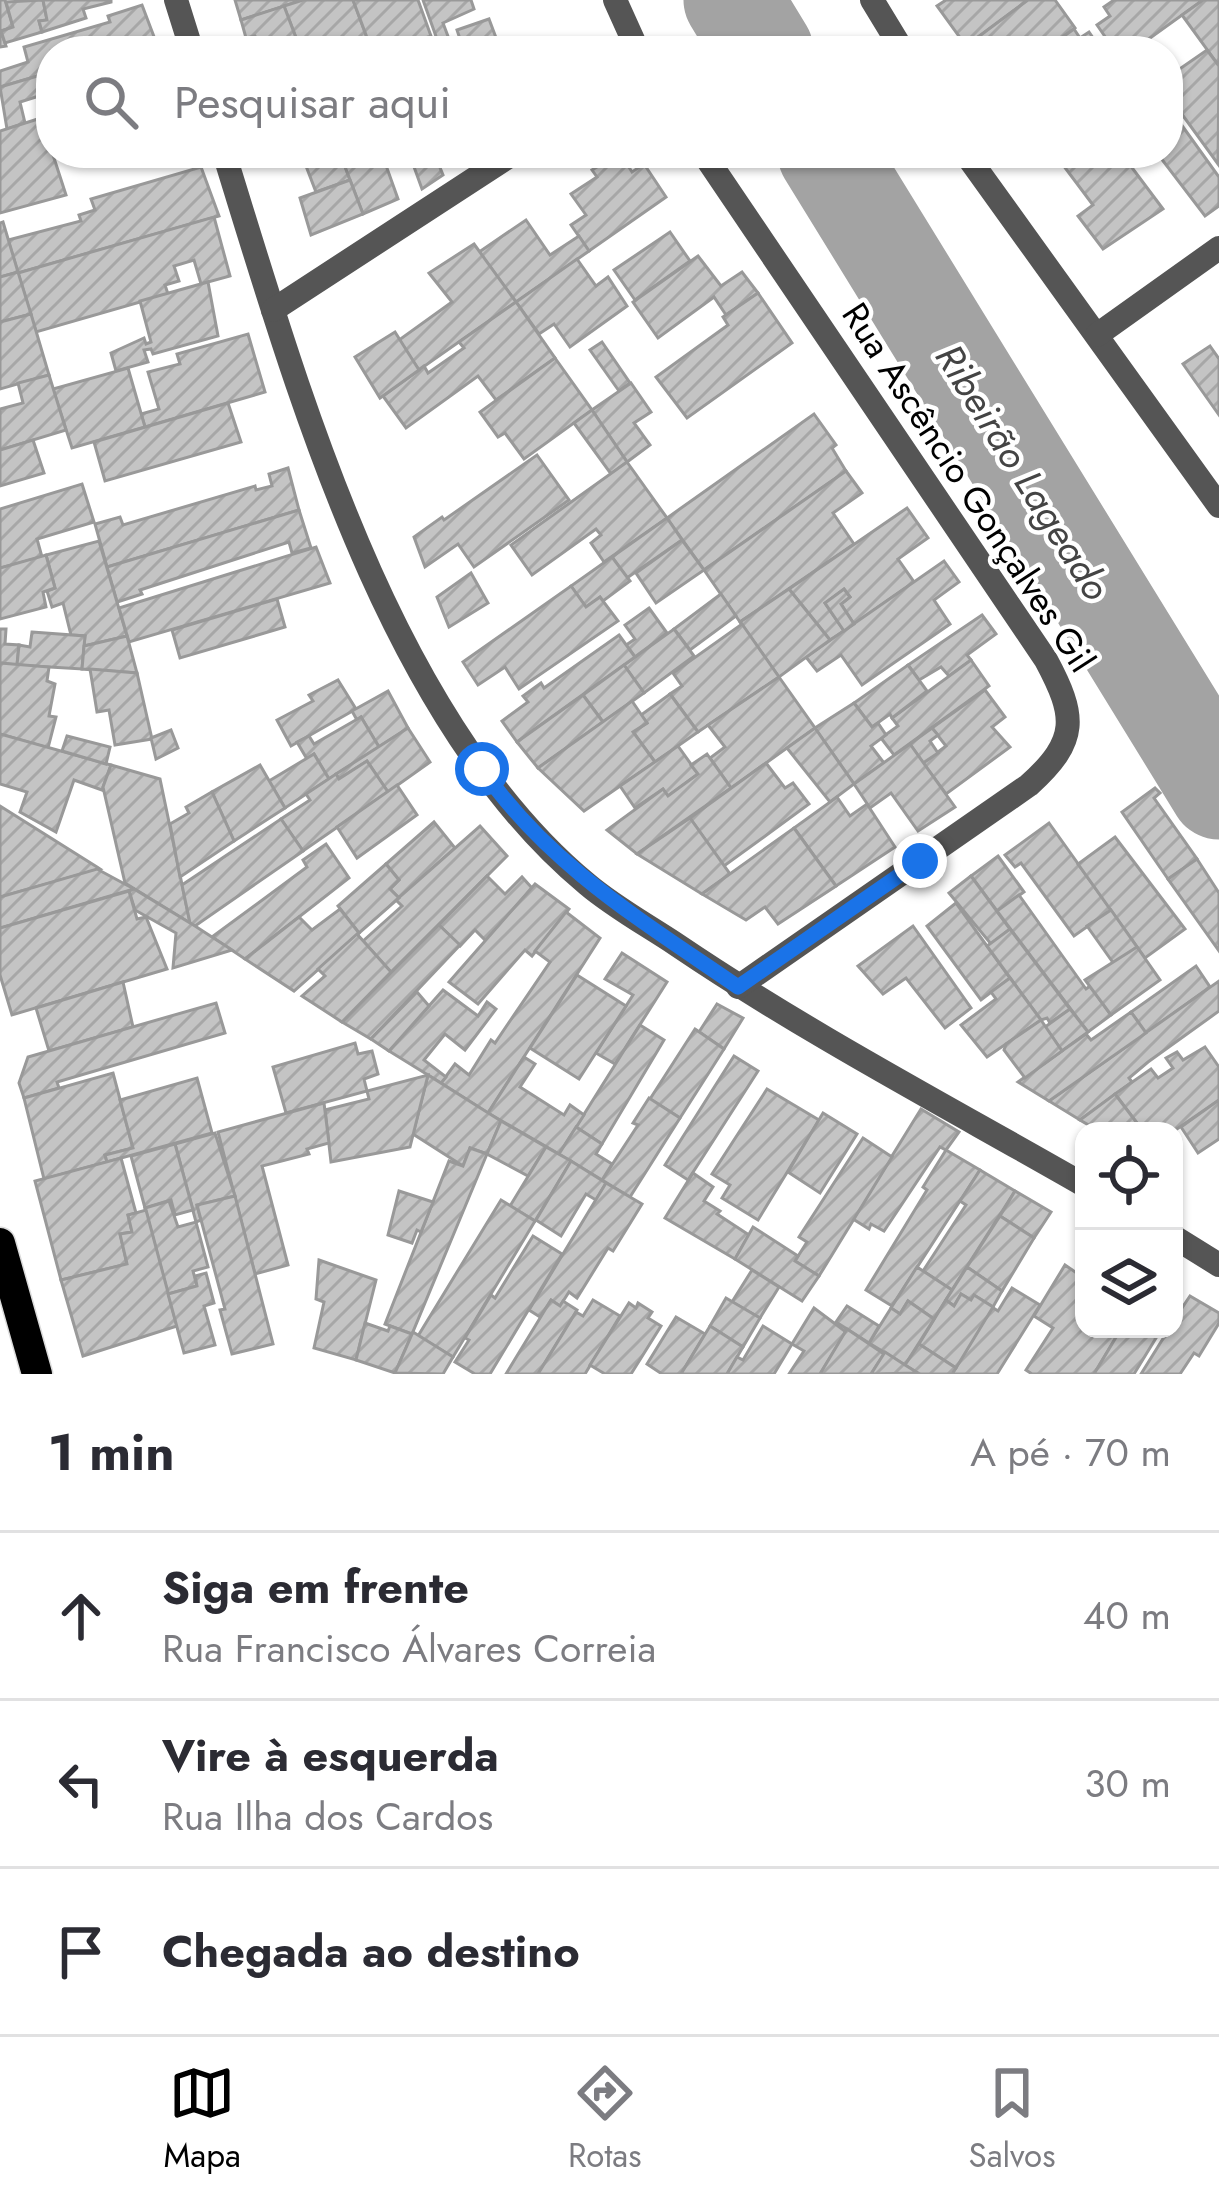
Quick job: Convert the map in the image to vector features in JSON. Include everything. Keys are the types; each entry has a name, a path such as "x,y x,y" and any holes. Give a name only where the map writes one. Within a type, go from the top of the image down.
{"main road":[{"path":"0,1243 37,1374"}],"street":[{"path":"176,0 187,36"},
{"path":"615,0 631,36"},
{"path":"872,0 894,36"},
{"path":"229,168 272,310 362,556 440,708 503,800 587,884 738,987 1075,1180"},
{"path":"272,310 491,168"},
{"name":"Rua Ascêncio Gonçalves Gil","path":"713,168 1046,660 1066,698 1071,724 1062,748 1029,785 738,987"},
{"path":"976,168 1219,506"},
{"path":"1096,335 1219,248"},
{"path":"1183,1243 1219,1265"}],"building":[{"path":"0,0 5,0 13,27 1,31 6,46 0,47"},
{"path":"43,0 47,20 39,21 42,32 5,43 1,31 13,27 6,2"},
{"path":"43,0 111,2 83,9 86,18 42,32 39,21 47,20"},
{"path":"235,0 303,0 241,20"},
{"path":"303,0 353,0 366,36 295,36 284,6"},
{"path":"353,0 418,0 431,36 366,36"},
{"path":"423,0 471,0 474,9 443,23 448,36 436,36"},
{"path":"946,0 1028,0 979,36 959,36 937,6"},
{"path":"1028,0 1055,0 1075,28 1064,36 979,36"},
{"path":"1114,0 1203,0 1153,36 1105,36 1097,25 1110,16 1104,7"},
{"path":"1203,0 1219,0 1219,66 1182,15"},
{"path":"142,5 154,36 62,36 110,22 108,16"},
{"path":"284,6 295,36 245,36 241,20"},
{"path":"489,19 495,36 459,36 457,30"},
{"path":"36,44 36,76 0,87 0,71 28,62 24,47"},
{"path":"1207,50 1219,66 1218,164 1183,116 1183,67"},
{"path":"36,76 36,97 20,102 25,123 7,129 0,87"},
{"path":"36,120 36,168 57,168 66,195 0,213 0,131"},
{"path":"1183,127 1219,177 1219,206 1205,216 1168,168 1183,168"},
{"path":"201,168 219,216 18,273 8,240 81,221 79,215 95,210 91,199"},
{"path":"307,168 346,168 350,180 316,192"},
{"path":"346,168 387,168 398,199 363,214"},
{"path":"414,168 440,168 443,175 422,189"},
{"path":"647,168 666,197 589,251 571,225 586,215 571,194 597,177 592,170"},
{"path":"1065,168 1132,168 1163,209 1103,249 1078,216 1093,205"},
{"path":"350,180 363,214 311,235 300,198"},
{"path":"214,217 230,276 201,284 194,260 174,266 179,281 165,285 168,294 36,332 18,273"},
{"path":"526,220 550,255 579,236 589,251 516,302 479,252"},
{"path":"0,223 18,272 0,277"},
{"path":"670,232 690,261 635,300 614,270"},
{"path":"474,244 516,302 419,370 399,340 452,302 429,273"},
{"path":"698,256 721,286 742,272 758,293 726,315 714,297 658,338 633,302"},
{"path":"577,259 596,286 608,277 627,306 570,347 554,324 539,334 516,302"},
{"path":"18,272 31,314 0,322 0,277"},
{"path":"208,282 218,336 153,354 151,349 144,350 148,362 116,371 111,353 144,338 146,344 151,342 140,301"},
{"path":"758,293 792,343 687,418 656,377 728,325 723,317"},
{"path":"516,302 555,358 496,400 478,376 406,428 383,396 424,366 428,373 464,348 459,342"},
{"path":"31,314 49,375 0,389 0,322"},
{"path":"395,332 419,370 380,398 355,357"},
{"path":"248,334 265,392 145,427 141,414 159,409 148,372 180,364 177,354"},
{"path":"602,342 630,383 619,391 590,350"},
{"path":"1210,346 1219,359 1219,415 1183,364"},
{"path":"555,358 592,410 524,459 505,433 498,437 480,412"},
{"path":"128,368 145,427 72,448 53,389"},
{"path":"49,375 66,430 0,450 0,409 23,403 18,383"},
{"path":"631,383 651,412 634,423 650,445 627,462 592,410"},
{"path":"228,403 241,442 105,481 94,442"},
{"path":"592,410 627,462 611,474 574,423"},
{"path":"814,414 836,445 832,448 846,471 704,570 667,518"},
{"path":"33,440 44,473 0,486 0,450"},
{"path":"537,455 569,500 474,567 458,544 425,567 414,537"},
{"path":"627,462 667,518 604,562 591,543 601,535 596,529 532,575 511,545"},
{"path":"288,468 299,510 107,567 95,524 120,517 123,525 255,486 256,490 272,486 269,474"},
{"path":"846,471 862,493 833,513 854,544 740,622 704,570"},
{"path":"82,484 94,522 37,539 42,557 0,568 0,509"},
{"path":"907,508 928,538 898,559 914,582 854,624 841,604 850,597 844,589 825,603 844,631 830,640 789,589"},
{"path":"299,510 311,548 292,553 289,542 140,590 142,594 117,602 107,567"},
{"path":"667,518 682,540 627,578 612,557"},
{"path":"682,540 704,570 656,603 636,573"},
{"path":"99,541 127,636 84,646 85,636 71,635 63,603 52,607 47,591 55,588 46,555"},
{"path":"316,547 330,583 129,642 119,608"},
{"path":"46,555 55,588 43,592 46,607 0,619 0,568"},
{"path":"612,557 630,581 586,607 571,586"},
{"path":"944,561 959,582 934,600 950,624 862,685 841,655 817,671 806,657"},
{"path":"471,573 488,603 449,627 437,597"},
{"path":"571,586 586,607 600,597 618,621 519,689 505,667 478,685 463,662"},
{"path":"789,589 830,640 779,677 740,622"},
{"path":"844,589 850,597 841,604 854,624 844,631 825,603"},
{"path":"721,594 736,616 690,650 674,629"},
{"path":"277,599 285,627 180,658 172,630"},
{"path":"649,608 667,633 635,657 626,645 635,639 625,625"},
{"path":"982,615 996,634 967,655 971,660 949,676 941,667 919,680 908,665"},
{"path":"742,624 779,677 698,732 670,694 682,686 673,673"},
{"path":"0,629 6,629 5,644 19,645 17,665 0,663"},
{"path":"674,629 694,656 644,693 624,665"},
{"path":"32,632 85,636 82,669 17,665 19,645 30,647"},
{"path":"619,635 635,657 517,742 502,721 528,702 523,696 541,683 544,688"},
{"path":"127,636 137,673 82,669 84,646"},
{"path":"971,660 989,686 894,755 881,738 898,726 892,718"},
{"path":"0,663 49,667 47,681 55,684 49,716 56,717 48,748 0,734"},
{"path":"624,665 644,693 603,722 583,695"},
{"path":"908,665 927,691 872,727 854,703"},
{"path":"90,669 137,673 152,739 115,745 109,710 97,712"},
{"path":"779,677 815,728 731,788 710,758 725,747 708,725"},
{"path":"338,680 356,709 291,746 277,720 313,701 309,695"},
{"path":"985,690 1005,717 992,727 1010,747 946,794 923,763 946,746 932,728"},
{"path":"388,691 408,728 379,747 361,717 357,720 352,711"},
{"path":"670,694 698,732 655,762 633,732 647,723 641,715"},
{"path":"583,695 603,722 538,768 517,742"},
{"path":"632,701 647,723 633,732 655,762 584,811 538,768"},
{"path":"854,703 872,727 878,723 886,735 871,746 884,763 854,784 815,728"},
{"path":"361,717 379,747 329,779 314,754 307,759 297,742 309,736 314,744"},
{"path":"408,728 430,762 388,792 367,761 339,779 336,774"},
{"path":"815,728 854,784 830,802 787,748"},
{"path":"932,728 938,735 930,741 938,753 923,763 910,744"},
{"path":"171,730 178,748 156,759 151,738"},
{"path":"0,734 111,765 102,790 74,780 56,832 20,812 27,792 0,784"},
{"path":"67,736 110,747 106,764 62,751"},
{"path":"910,744 955,807 918,831 891,793 870,808 854,784"},
{"path":"678,746 698,774 668,796 663,789 635,808 620,786"},
{"path":"314,754 329,779 285,808 269,781"},
{"path":"707,754 731,788 637,854 607,830 663,789 668,796 698,774 691,765"},
{"path":"367,761 388,792 303,851 281,819 310,800 306,794"},
{"path":"766,763 785,788 793,783 809,804 724,866 690,818"},
{"path":"111,765 160,779 190,923 125,883 103,787"},
{"path":"260,765 285,808 234,841 212,792"},
{"path":"397,785 417,815 357,858 337,827"},
{"path":"1155,788 1160,793 1154,798 1197,859 1168,879 1122,812"},
{"path":"212,792 234,841 180,877 170,824 189,813 186,807"},
{"path":"837,797 850,816 867,804 895,847 836,886 794,828"},
{"path":"0,806 97,867 100,869 0,897"},
{"path":"690,818 730,874 702,894 637,854"},
{"path":"281,819 303,851 195,926 190,923 182,885"},
{"path":"434,822 455,848 399,898 390,889 399,880 386,864"},
{"path":"1049,823 1111,910 1074,936 1021,863 1015,867 1005,855"},
{"path":"480,826 507,856 391,972 363,941 402,906 396,900"},
{"path":"794,828 836,886 778,924 765,907 746,920 702,894"},
{"path":"1115,837 1185,929 1145,958 1078,864"},
{"path":"326,844 349,878 245,959 212,937 307,867 303,860"},
{"path":"998,856 1024,892 997,911 971,876"},
{"path":"1197,859 1219,893 1219,951 1168,879"},
{"path":"386,864 399,880 390,889 399,898 359,933 338,906"},
{"path":"97,869 134,889 0,928 0,897"},
{"path":"487,876 505,894 522,877 532,888 486,941 475,930 460,946 439,925"},
{"path":"971,876 1010,929 991,944 949,893"},
{"path":"535,884 569,909 532,956 525,950 478,1004 449,982"},
{"path":"134,889 232,950 173,968 176,933 135,910 129,891"},
{"path":"129,891 137,919 146,917 167,969 12,1015 0,975 0,928"},
{"path":"1019,895 1086,989 1090,986 1111,1015 1088,1032 997,911"},
{"path":"956,903 1010,978 981,1000 927,926"},
{"path":"340,909 359,933 294,991 245,959 299,917 312,930"},
{"path":"1111,910 1137,947 1114,964 1087,926"},
{"path":"566,912 600,938 488,1113 441,1083 455,1064 469,1075 491,1040 495,1043 550,962 535,951"},
{"path":"439,925 460,945 371,1039 342,1022"},
{"path":"913,926 971,1008 945,1028 906,978 883,994 858,966"},
{"path":"1010,929 1070,1009 1050,1023 1047,1018 1041,1020 987,946"},
{"path":"357,934 391,972 342,1022 302,996 325,976 318,969"},
{"path":"1137,947 1160,980 1111,1015 1085,980"},
{"path":"622,953 667,982 615,1064 596,1053 633,995 605,979"},
{"path":"1196,966 1210,987 1146,1033 1131,1012"},
{"path":"577,975 626,1006 579,1079 530,1048"},
{"path":"1010,978 1041,1020 987,1057 961,1025 996,999 991,992"},
{"path":"1219,981 1219,1011 1148,1062 1129,1078 1132,1082 1080,1120 1049,1101"},
{"path":"123,982 133,1027 49,1051 36,1008"},
{"path":"443,990 478,1016 487,1002 496,1009 465,1050 445,1034 424,1060 446,1077 441,1083 389,1051"},
{"path":"417,992 429,1006 389,1051 371,1039"},
{"path":"216,1003 225,1033 57,1082 59,1088 24,1098 19,1083 28,1057"},
{"path":"717,1004 743,1018 724,1049 699,1032"},
{"path":"1070,1009 1088,1032 1062,1051 1045,1027"},
{"path":"1131,1012 1146,1033 1049,1101 1018,1082 1086,1034 1091,1040"},
{"path":"1041,1020 1062,1051 1025,1078 1004,1050"},
{"path":"640,1025 664,1040 602,1144 576,1127"},
{"path":"695,1029 724,1049 680,1118 650,1099"},
{"path":"355,1043 358,1054 372,1051 378,1074 364,1079 367,1091 286,1113 273,1067"},
{"path":"1205,1047 1219,1067 1219,1100 1183,1125 1136,1122 1115,1094 1151,1069 1158,1078 1173,1068 1166,1058 1177,1052 1183,1060"},
{"path":"734,1056 758,1071 688,1180 665,1165"},
{"path":"524,1057 535,1064 520,1087 564,1115 570,1105 584,1115 559,1154 488,1113"},
{"path":"113,1073 133,1148 105,1155 107,1162 44,1179 24,1098"},
{"path":"428,1075 501,1121 487,1154 470,1148 463,1166 413,1134"},
{"path":"428,1075 410,1147 331,1162 325,1110 369,1099 367,1091"},
{"path":"197,1078 212,1133 107,1162 105,1155 133,1148 120,1100"},
{"path":"767,1089 819,1120 758,1220 722,1198 730,1185 712,1174"},
{"path":"1115,1094 1136,1122 1083,1122 1080,1120"},
{"path":"649,1098 680,1118 630,1197 602,1180 638,1125 633,1123"},
{"path":"1219,1100 1219,1139 1198,1153 1183,1126"},
{"path":"324,1103 329,1143 307,1149 309,1154 262,1166 288,1265 255,1274 218,1132"},
{"path":"921,1109 959,1132 946,1150 940,1147 884,1231 871,1224 869,1229 853,1219"},
{"path":"823,1113 857,1134 820,1193 788,1172"},
{"path":"501,1121 546,1147 528,1176 487,1154"},
{"path":"576,1127 602,1144 596,1154 612,1164 602,1180 559,1154"},
{"path":"215,1133 235,1196 197,1205 201,1220 196,1222 175,1144"},
{"path":"863,1138 892,1157 819,1276 795,1261 807,1242 799,1237"},
{"path":"175,1144 193,1210 175,1215 171,1200 145,1208 131,1156"},
{"path":"546,1147 571,1161 535,1221 510,1206"},
{"path":"470,1148 487,1154 412,1334 385,1324 449,1161 463,1166"},
{"path":"946,1150 980,1170 892,1306 866,1290"},
{"path":"121,1158 136,1213 128,1215 132,1232 120,1234 127,1264 61,1280 35,1181"},
{"path":"571,1161 606,1183 596,1200 586,1194 561,1236 536,1220"},
{"path":"980,1170 1015,1191 952,1290 923,1271 966,1205 960,1201"},
{"path":"693,1173 713,1187 704,1201 749,1235 735,1259 665,1218"},
{"path":"606,1183 642,1204 577,1298 569,1292 560,1306 551,1300 540,1317 529,1310"},
{"path":"399,1191 433,1202 412,1243 388,1235"},
{"path":"1015,1191 1051,1212 1034,1238 1000,1216"},
{"path":"235,1196 273,1344 232,1354 197,1205"},
{"path":"501,1200 535,1221 453,1357 418,1336"},
{"path":"169,1201 178,1227 196,1222 208,1267 193,1271 197,1286 168,1294 145,1208"},
{"path":"146,1210 177,1326 83,1356 61,1280 127,1264 120,1234 132,1232 128,1215"},
{"path":"1000,1216 1034,1238 1002,1291 967,1267"},
{"path":"753,1227 819,1276 802,1301 735,1259"},
{"path":"533,1236 562,1254 490,1374 475,1374 455,1362 469,1340 465,1338"},
{"path":"319,1260 376,1280 356,1360 314,1348 324,1302 316,1299"},
{"path":"1065,1265 1075,1272 1075,1338 1116,1338 1094,1374 1032,1374 1026,1370 1053,1328 1034,1316"},
{"path":"917,1267 952,1290 934,1319 908,1301 900,1314 891,1308"},
{"path":"967,1267 1002,1291 993,1307 974,1295 971,1300 961,1294 954,1306 946,1300"},
{"path":"752,1270 779,1287 760,1318 732,1302"},
{"path":"206,1273 214,1303 204,1306 215,1345 184,1353 168,1294 197,1286 195,1276"},
{"path":"1012,1288 1040,1305 997,1374 952,1374 992,1307 998,1311"},
{"path":"961,1294 971,1300 974,1295 993,1307 956,1368 919,1344 946,1300 954,1306"},
{"path":"1190,1296 1219,1313 1219,1323 1199,1356 1194,1353 1180,1374 1141,1374 1163,1338 1183,1338 1183,1306"},
{"path":"726,1298 760,1318 743,1347 710,1326"},
{"path":"551,1300 577,1310 538,1374 506,1374"},
{"path":"593,1300 620,1316 585,1374 538,1374 576,1312 583,1316"},
{"path":"908,1301 934,1319 905,1365 869,1343 891,1308 900,1314"},
{"path":"629,1303 652,1312 648,1318 661,1326 631,1374 605,1374 590,1365"},
{"path":"847,1306 879,1326 869,1343 836,1322"},
{"path":"814,1308 846,1332 820,1374 789,1374 804,1351 792,1344"},
{"path":"676,1317 705,1334 681,1374 662,1374 647,1364"},
{"path":"365,1323 412,1334 395,1373 356,1360"},
{"path":"710,1326 743,1347 727,1374 681,1374"},
{"path":"763,1326 792,1344 774,1374 727,1374 737,1357 743,1360"},
{"path":"847,1329 884,1354 871,1374 820,1374"},
{"path":"413,1332 453,1357 443,1374 395,1373"},
{"path":"1116,1338 1156,1338 1134,1374 1094,1374"},
{"path":"919,1344 956,1368 952,1374 919,1374 905,1365"},
{"path":"885,1352 905,1365 918,1373 871,1374"}],"waterway":[{"name":"Ribeirão Lageado","path":"733,0 755,36"},
{"name":"Ribeirão Lageado","path":"836,168 1219,790"}],"route":[{"path":"482,769 503,800 587,884 738,987 920,861"}]}
